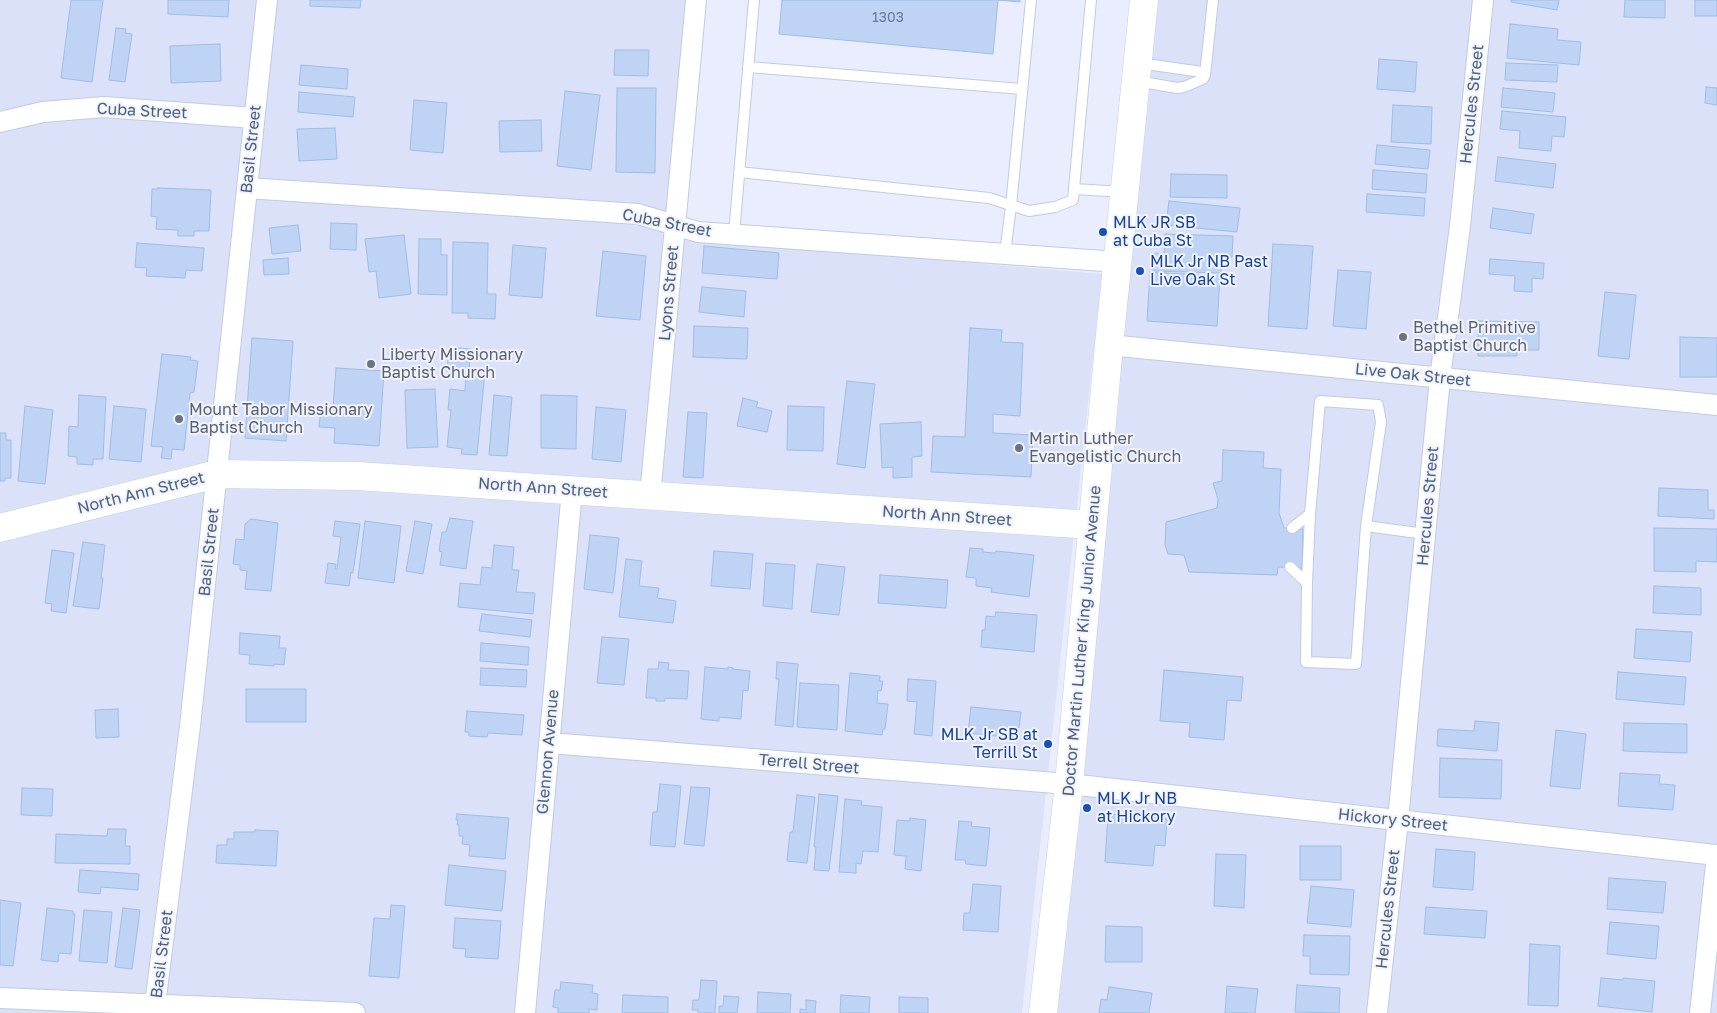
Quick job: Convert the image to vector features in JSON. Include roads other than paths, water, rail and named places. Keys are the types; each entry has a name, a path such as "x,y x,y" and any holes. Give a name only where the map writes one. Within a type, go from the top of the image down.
{"street":[{"name":"Basil Street","path":"155,1009 192,717 267,0"},
{"name":"Lyons Street","path":"650,496 696,0"},
{"name":"Doctor Martin Luther King Junior Avenue","path":"1043,1013 1069,784 1109,346 1144,0"},
{"name":"Hercules Street","path":"1377,1013 1398,820 1440,378 1460,226 1483,0"},
{"name":"Cuba Street","path":"0,122 43,112 104,107 254,118"},
{"name":"Cuba Street","path":"247,188 638,214 698,232 1118,262"},
{"name":"Live Oak Street","path":"1109,346 1717,405"},
{"name":"North Ann Street","path":"0,528 217,474 357,476 1092,525"},
{"name":"Glennon Avenue","path":"525,1013 572,490"},
{"name":"Terrell Street","path":"549,743 1069,784"},
{"name":"Hickory Street","path":"1069,784 1717,855"},
{"path":"1700,1013 1717,855"},
{"path":"0,998 155,1009 354,1013"}],"lane":[{"path":"734,234 754,0"},
{"path":"1005,254 1031,0"},
{"path":"739,172 989,198 1029,211 1055,207 1073,200 1091,0"},
{"path":"1137,72 1176,88 1184,87 1202,79 1205,74 1213,0"},
{"path":"748,67 1022,88"},
{"path":"1137,72 1202,72 1205,74"},
{"path":"1074,188 1125,192"},
{"path":"1320,401 1378,405 1380,422 1366,526 1356,664 1306,662 1306,583 1320,401"},
{"path":"1292,528 1310,514"},
{"path":"1366,526 1425,534"},
{"path":"1290,567 1306,583"}],"place":[{"name":"MLK JR SB at Cuba St","path":"1103,232"},
{"name":"MLK Jr NB Past Live Oak St","path":"1140,271"},
{"name":"Bethel Primitive Baptist Church","path":"1403,337"},
{"name":"Liberty Missionary Baptist Church","path":"371,364"},
{"name":"Mount Tabor Missionary Baptist Church","path":"179,419"},
{"name":"Martin Luther Evangelistic Church","path":"1019,448"},
{"name":"MLK Jr SB at Terrill St","path":"1048,744"},
{"name":"MLK Jr NB at Hickory","path":"1087,808"}]}
